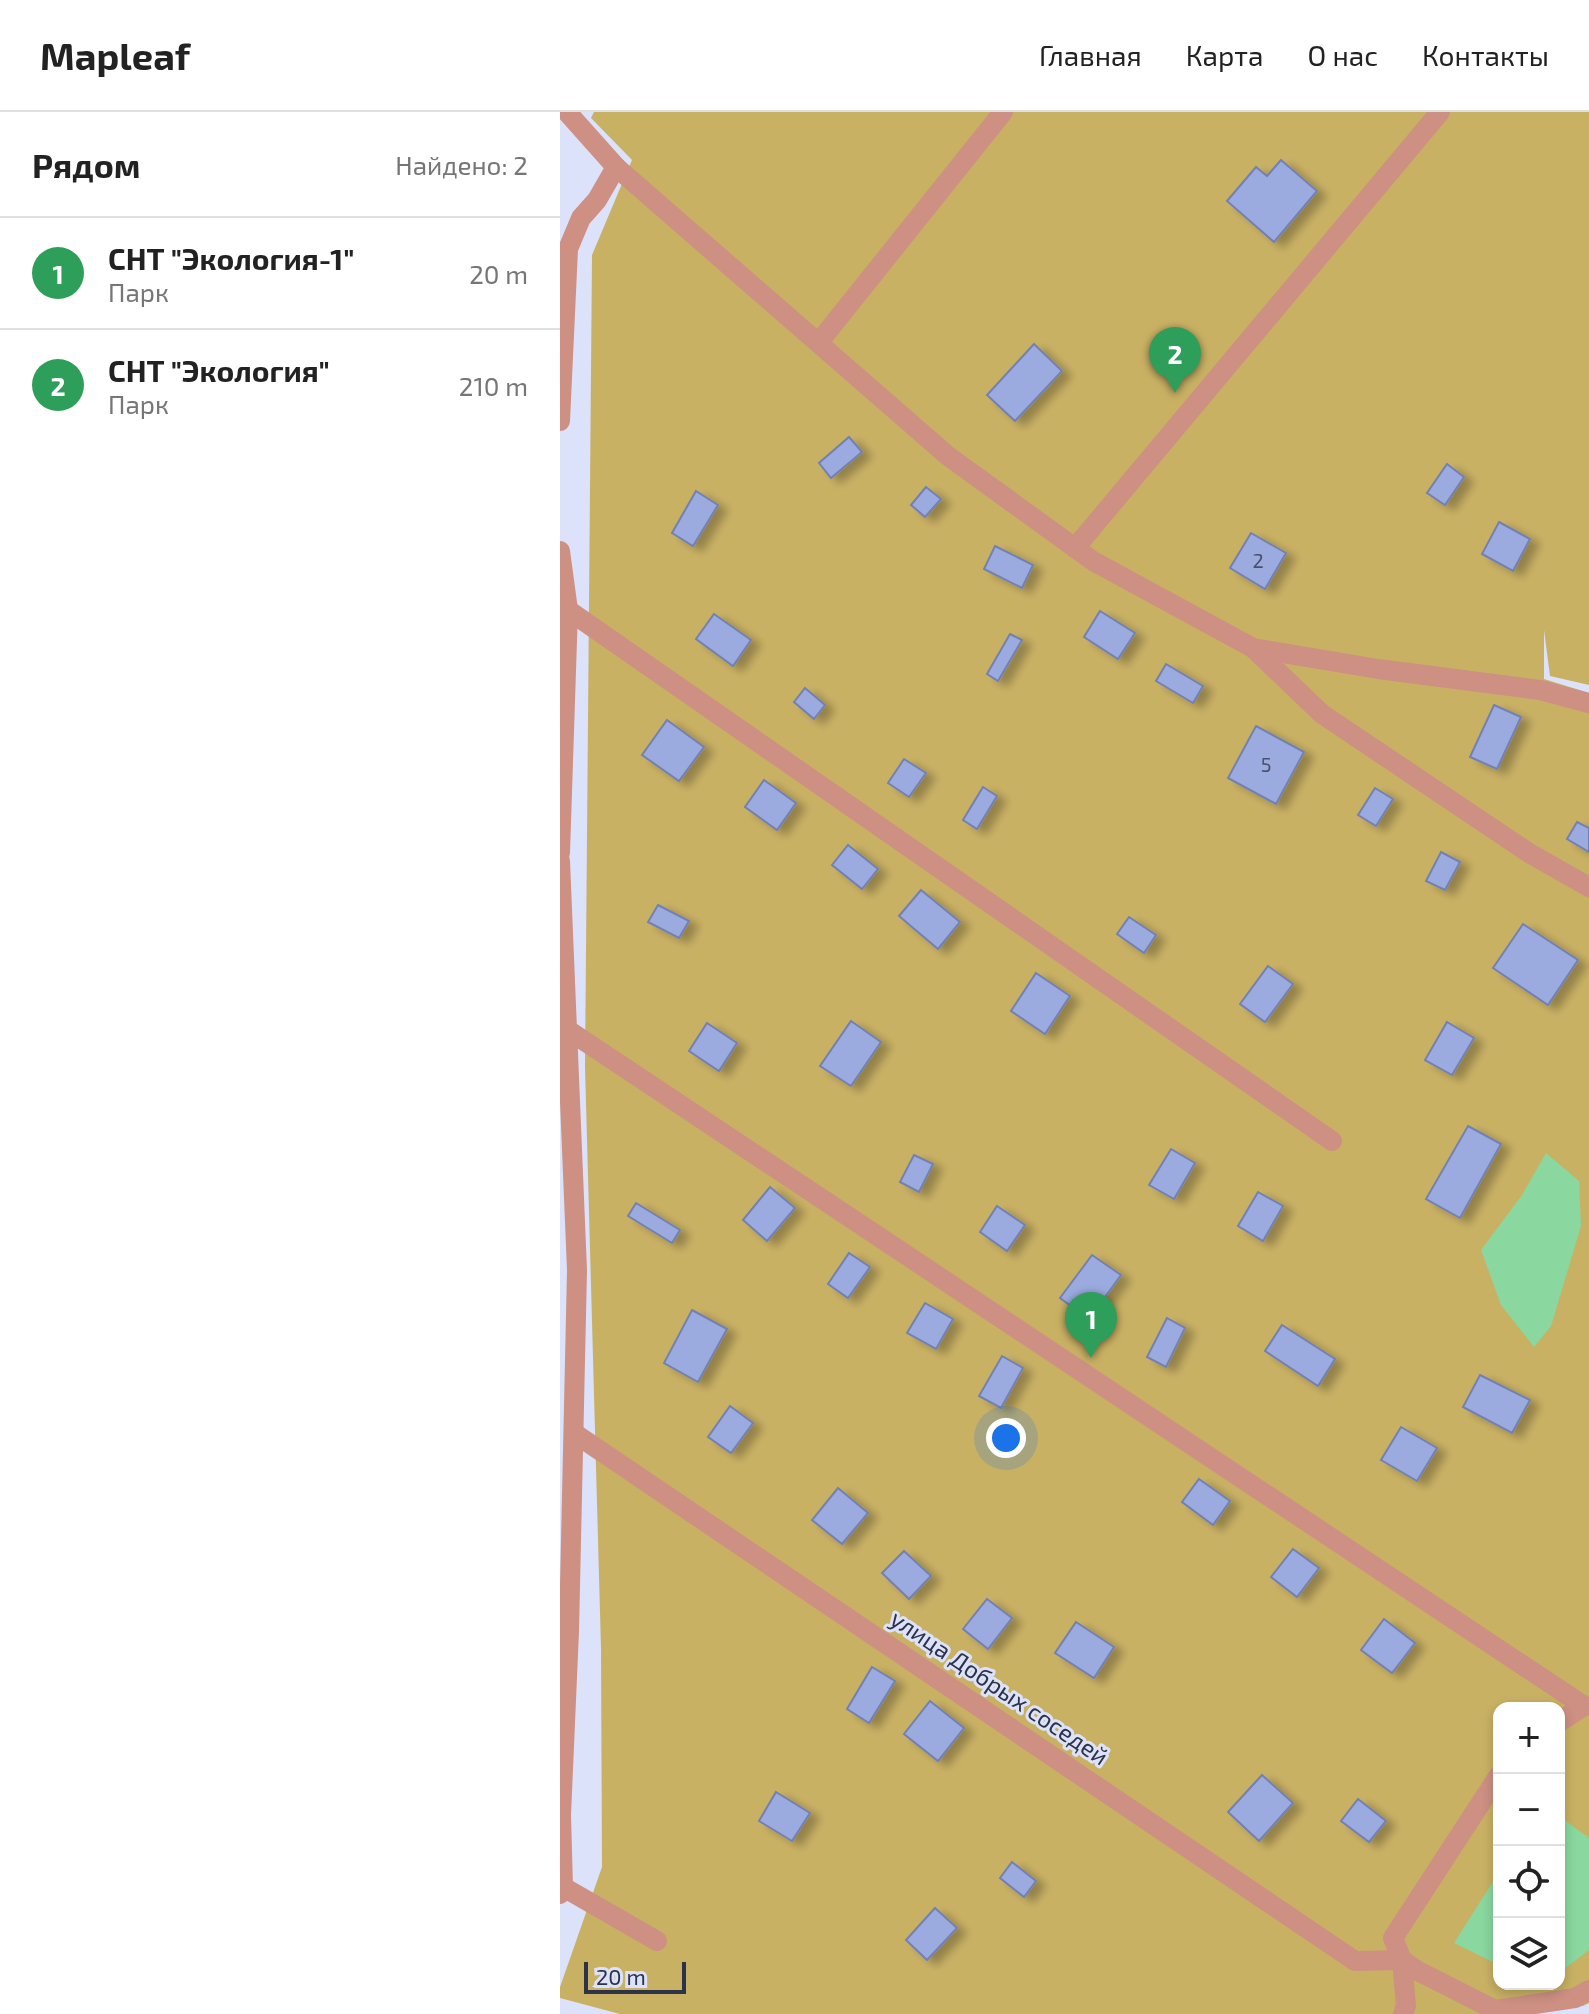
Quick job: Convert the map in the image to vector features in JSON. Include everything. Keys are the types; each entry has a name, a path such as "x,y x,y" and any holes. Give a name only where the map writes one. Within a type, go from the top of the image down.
{"street":[{"path":"567,112 616,167 948,456 1093,561 1253,648 1322,714 1529,853 1589,887"},
{"path":"819,342 1003,112"},
{"path":"1075,548 1440,112"},
{"path":"560,421 568,249 581,218 597,200 616,167"},
{"path":"560,551 568,610 560,853"},
{"path":"568,610 1332,1141"},
{"path":"1253,648 1378,669 1540,690 1589,703"},
{"path":"560,861 577,1270 561,1890 657,1941"},
{"path":"565,1028 1586,1708 1565,1719"},
{"name":"улица Добрых соседей","path":"574,1433 1355,1961 1402,1960"},
{"path":"1403,2014 1406,2006 1402,1960 1393,1938 1493,1784"},
{"path":"1402,1960 1495,2010 1575,1998 1589,1990"}],"shaded area":[{"path":"594,112 1589,112 1589,685 1550,676 1544,630 1544,679 1589,693 1589,2003 1516,2014 620,2014 560,1998 560,1987 602,1867 601,1649 585,1067 592,255 632,160 591,118"},
{"path":"1546,1153 1579,1181 1581,1226 1551,1326 1534,1347 1501,1305 1481,1250 1522,1195"},
{"path":"1565,1820 1589,1838 1589,1950 1565,1968"},
{"path":"1493,1881 1493,1962 1454,1943"}],"building":[{"path":"1281,160 1317,191 1274,242 1227,201 1256,167 1267,176"},
{"path":"1034,344 1062,371 1015,421 987,395"},
{"path":"849,437 862,452 831,478 819,463"},
{"path":"1447,464 1464,477 1445,505 1427,493"},
{"path":"926,487 941,499 925,517 911,505"},
{"path":"696,491 718,505 693,546 672,533"},
{"path":"1499,522 1530,539 1513,571 1482,554"},
{"path":"1251,533 1286,553 1265,589 1230,568"},
{"path":"995,546 1033,565 1022,588 984,569"},
{"path":"1100,611 1135,633 1118,659 1084,637"},
{"path":"714,614 751,640 733,666 696,639"},
{"path":"1010,634 1022,640 998,681 987,674"},
{"path":"1166,664 1203,686 1193,703 1156,681"},
{"path":"805,688 825,705 814,719 794,702"},
{"path":"1494,705 1521,717 1497,769 1470,757"},
{"path":"667,720 704,747 679,781 642,755"},
{"path":"1256,726 1304,752 1276,804 1228,778"},
{"path":"904,759 926,773 909,797 888,783"},
{"path":"764,780 796,803 777,830 745,807"},
{"path":"983,787 997,796 977,829 963,820"},
{"path":"1375,788 1393,799 1376,826 1358,815"},
{"path":"1577,822 1589,828 1589,852 1567,839"},
{"path":"848,845 878,869 862,889 832,865"},
{"path":"1441,852 1460,862 1445,890 1426,881"},
{"path":"921,890 960,922 938,949 899,916"},
{"path":"658,905 689,921 679,938 648,922"},
{"path":"1129,917 1156,935 1144,953 1117,934"},
{"path":"1523,924 1578,960 1548,1005 1493,968"},
{"path":"1268,966 1293,984 1265,1022 1240,1004"},
{"path":"1036,973 1070,996 1045,1034 1011,1011"},
{"path":"851,1021 881,1042 851,1086 820,1066"},
{"path":"1447,1022 1474,1038 1452,1075 1425,1060"},
{"path":"707,1023 737,1043 719,1071 689,1051"},
{"path":"1468,1126 1501,1144 1460,1218 1426,1199"},
{"path":"1171,1149 1195,1163 1174,1199 1149,1185"},
{"path":"914,1155 933,1164 919,1192 900,1182"},
{"path":"770,1187 795,1208 767,1241 743,1220"},
{"path":"1258,1192 1283,1206 1263,1241 1238,1226"},
{"path":"636,1203 680,1230 672,1243 628,1216"},
{"path":"997,1206 1025,1225 1007,1251 980,1232"},
{"path":"849,1253 870,1267 848,1298 828,1284"},
{"path":"1092,1255 1121,1275 1089,1319 1060,1298"},
{"path":"925,1303 953,1319 936,1349 907,1333"},
{"path":"692,1310 727,1329 698,1382 664,1363"},
{"path":"1167,1318 1185,1328 1166,1367 1147,1357"},
{"path":"1282,1325 1335,1359 1318,1386 1265,1351"},
{"path":"1002,1356 1023,1368 1001,1408 979,1396"},
{"path":"1480,1375 1530,1400 1512,1433 1463,1407"},
{"path":"730,1406 753,1423 731,1453 708,1437"},
{"path":"1401,1427 1437,1448 1417,1481 1381,1460"},
{"path":"1199,1479 1230,1501 1213,1525 1182,1502"},
{"path":"838,1488 868,1513 842,1544 812,1520"},
{"path":"1293,1549 1319,1568 1297,1597 1271,1577"},
{"path":"904,1551 931,1576 909,1599 882,1573"},
{"path":"987,1599 1012,1618 988,1649 963,1629"},
{"path":"1384,1619 1415,1643 1392,1673 1361,1650"},
{"path":"1076,1622 1114,1647 1094,1678 1055,1653"},
{"path":"872,1667 895,1681 869,1723 847,1709"},
{"path":"930,1701 964,1728 938,1761 904,1734"},
{"path":"1262,1775 1293,1803 1259,1841 1228,1812"},
{"path":"776,1792 810,1813 792,1841 759,1821"},
{"path":"1358,1799 1386,1821 1369,1842 1341,1821"},
{"path":"1012,1862 1036,1881 1024,1897 1000,1878"},
{"path":"935,1908 957,1928 927,1960 906,1940"}],"place":[{"name":"СНТ \"Экология\"","path":"1175,393"},
{"name":"СНТ \"Экология-1\"","path":"1091,1358"}]}
